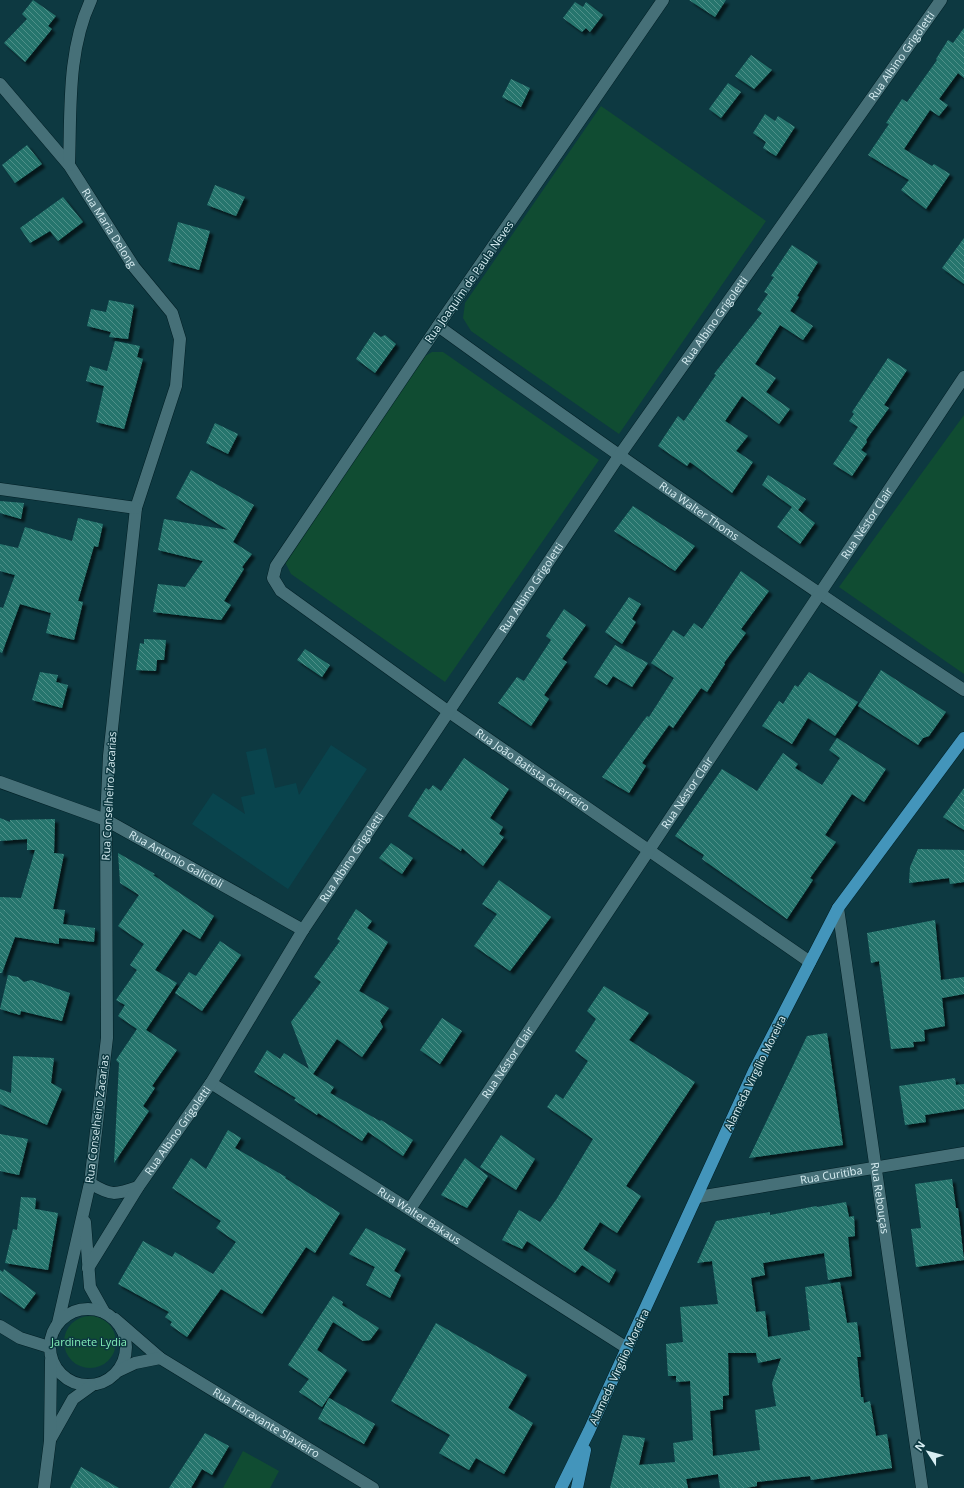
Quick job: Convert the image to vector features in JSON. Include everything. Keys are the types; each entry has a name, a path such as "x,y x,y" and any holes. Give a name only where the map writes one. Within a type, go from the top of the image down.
{"main road":[{"name":"Alameda Virgílio Moreira","path":"562,1488 754,1072 838,908 964,738"},
{"name":"Alameda Virgílio Moreira","path":"578,1487 589,1432"}],"street":[{"path":"69,166 74,53 83,17 90,0"},
{"name":"Rua Joaquim de Paula Neves","path":"276,566 438,326 663,0"},
{"name":"Rua Albino Grigoletti","path":"88,1268 138,1187 211,1083 303,930 619,456 941,0"},
{"name":"Rua Maria Delong","path":"0,84 69,166 134,267 172,313 180,339 176,386"},
{"name":"Rua Walter Thoms","path":"438,326 619,456 819,595 964,690"},
{"name":"Rua Néstor Clair","path":"410,1209 964,377"},
{"name":"Rua Conselheiro Zacarias","path":"58,1323 90,1183 107,1038 106,820 109,756 136,508 176,386"},
{"path":"0,489 136,508"},
{"name":"Rua João Batista Guerreiro","path":"276,566 273,578 281,591 449,712 810,962"},
{"name":"Rua Antonio Galicioli","path":"0,782 106,820 303,930"},
{"name":"Rua Rebouças","path":"838,908 922,1488"},
{"name":"Rua Walter Bakaus","path":"211,1083 627,1348"},
{"name":"Rua Curitiba","path":"698,1196 964,1152"},
{"name":"Rua Albino Grigoletti","path":"90,1183 108,1194 116,1194 138,1187"},
{"name":"Rua Conselheiro Zacarias","path":"84,1211 90,1287 104,1312"},
{"path":"44,1488 50,1440 51,1359 49,1346 58,1323 67,1314 79,1309 92,1308 104,1312 115,1319 122,1329 126,1341 126,1354 118,1371"},
{"name":"Rua Fioravante Slavieiro","path":"115,1319 160,1358 372,1488"},
{"path":"0,1326 20,1338 49,1346"},
{"path":"51,1359 57,1370 66,1379 78,1385 90,1386 103,1383 118,1371 144,1360 160,1358"},
{"path":"50,1440 73,1399 90,1386"}],"shaded area":[{"path":"331,745 367,769 288,889 192,824 213,793 245,814 241,797 255,794 246,752 266,748 275,788 296,783 299,795"}],"green space":[{"path":"601,106 766,221 619,434 471,331 463,318 465,303"},
{"path":"432,352 443,352 599,460 445,682 291,574 285,562 420,359"},
{"path":"964,415 964,674 839,587"},
{"name":"Jardinete Lydia","path":"90,1316 100,1318 108,1324 114,1332 116,1342 114,1352 108,1360 100,1366 90,1368 80,1366 72,1360 66,1352 64,1342 66,1332 72,1324 80,1318"},
{"path":"243,1451 279,1471 270,1488 223,1488"}],"building":[{"path":"33,0 56,16 48,26 52,29 25,62 4,43 27,19 22,14"},
{"path":"689,0 726,0 715,17"},
{"path":"575,2 583,7 586,2 603,15 590,32 586,28 582,32 563,18"},
{"path":"964,28 964,78 958,73 939,99 948,105 939,116 930,110 904,149 932,166 934,164 950,174 926,209 901,190 909,180 868,155 889,124 886,123 902,99 907,102 937,60 936,59 948,40 953,43"},
{"path":"751,55 772,70 754,89 735,76"},
{"path":"511,79 530,88 521,107 502,97"},
{"path":"728,83 741,92 721,118 709,109"},
{"path":"765,114 775,121 778,116 795,127 776,156 763,148 766,142 753,133"},
{"path":"27,145 42,164 15,183 2,165"},
{"path":"215,185 245,197 236,216 207,205"},
{"path":"63,197 83,222 58,241 50,231 30,243 20,228"},
{"path":"178,222 210,231 199,270 168,261"},
{"path":"964,238 964,284 942,268"},
{"path":"792,245 818,262 797,296 799,297 790,311 813,326 803,340 780,325 755,364 776,378 766,392 790,409 779,424 742,396 725,421 748,436 736,451 753,462 732,493 690,462 687,466 658,446 678,416 684,421 716,375 714,374 762,313 757,310 768,294 764,292 774,277 771,276"},
{"path":"109,300 134,305 128,339 109,337 111,332 87,326 91,309 106,312"},
{"path":"374,332 381,337 385,335 396,344 375,373 356,359"},
{"path":"115,341 140,346 137,357 143,359 124,429 96,422 104,386 86,381 90,366 107,371"},
{"path":"888,358 907,370 884,405 889,408 866,440 867,442 861,450 867,454 852,476 833,464 858,427 849,421 854,414 852,412"},
{"path":"215,423 238,434 228,454 206,443"},
{"path":"191,470 254,505 233,542 252,554 242,567 244,569 224,601 231,605 221,620 153,612 158,584 185,587 203,561 158,550 164,519 228,530 176,498"},
{"path":"768,475 806,499 798,510 815,523 800,544 777,527 792,507 762,485"},
{"path":"0,501 24,503 21,519 0,513"},
{"path":"633,506 695,546 675,571 614,531"},
{"path":"78,518 103,524 98,547 94,546 78,601 83,602 74,640 46,633 51,613 20,604 2,653 0,652 0,607 3,608 15,575 0,571 0,544 18,548 25,527 72,541"},
{"path":"741,571 769,591 741,629 746,633 724,663 725,664 707,692 701,688 673,728 669,725 642,763 646,766 629,793 602,777 647,716 649,717 674,678 651,663 673,630 684,637 694,623 702,629"},
{"path":"629,597 641,604 632,619 636,622 622,644 605,632"},
{"path":"564,609 586,625 562,659 567,662 544,695 549,699 531,726 498,703 517,677 524,681 551,640 546,636"},
{"path":"144,639 166,640 164,660 157,660 156,671 136,670 140,643 144,644"},
{"path":"615,645 648,663 632,687 613,676 607,685 594,677"},
{"path":"305,649 330,665 322,677 297,660"},
{"path":"881,670 946,712 929,736 923,738 918,745 858,706"},
{"path":"40,672 58,675 56,682 68,685 62,708 32,700"},
{"path":"809,672 858,702 835,736 808,718 792,744 762,726 779,701 783,704 795,685 798,687"},
{"path":"837,738 886,769 864,802 852,794 825,835 836,842 810,878 813,880 787,919 702,859 704,855 675,836 722,769 757,791 783,753 798,764 795,768 822,785 840,758 829,750"},
{"path":"464,758 509,789 490,818 503,827 499,834 504,837 483,866 462,848 461,851 408,816 426,788 429,790 433,785 441,791"},
{"path":"964,788 964,830 943,817"},
{"path":"0,818 10,822 10,820 55,819 54,853 64,854 53,909 65,910 63,924 95,928 94,942 59,938 59,944 15,937 2,973 0,973 0,897 21,898 35,850 27,850 27,839 0,841"},
{"path":"391,843 413,858 402,874 379,858"},
{"path":"918,849 964,850 964,882 950,884 949,878 909,883 910,867"},
{"path":"118,853 155,874 153,875 214,916 200,939 183,929 155,970 177,983 146,1030 177,1050 152,1086 155,1088 143,1106 149,1111 114,1163 119,1063 116,1060 137,1029 118,1016 125,1005 116,1000 137,970 130,965 144,944 118,926 139,895 120,883"},
{"path":"499,880 551,917 510,971 474,946 497,914 482,904"},
{"path":"356,909 372,921 367,928 388,942 359,991 389,1008 380,1021 383,1027 362,1057 337,1039 313,1074 334,1087 330,1093 380,1121 381,1120 413,1140 403,1156 368,1132 362,1141 318,1113 317,1115 294,1100 296,1098 254,1072 267,1050 280,1059 284,1053 309,1069 291,1022 321,982 314,977 340,941 337,939"},
{"path":"935,920 941,980 964,977 964,994 942,998 945,1026 924,1030 925,1041 913,1042 914,1047 891,1049 879,961 871,963 867,933"},
{"path":"220,941 241,955 202,1011 175,993 189,972 196,976"},
{"path":"8,975 18,977 24,982 31,980 70,993 62,1021 21,1011 20,1015 0,1009"},
{"path":"604,986 649,1013 629,1040 695,1082 626,1186 641,1196 617,1233 600,1222 583,1249 616,1270 609,1283 582,1265 575,1273 527,1241 522,1249 502,1240 519,1210 540,1222 556,1200 593,1139 547,1107 556,1094 563,1099 588,1061 575,1051 596,1019 587,1011"},
{"path":"442,1018 462,1031 440,1064 420,1050"},
{"path":"827,1033 843,1145 749,1158 807,1036"},
{"path":"13,1056 54,1058 51,1083 62,1089 47,1125 0,1104 0,1089 11,1093"},
{"path":"955,1078 956,1085 964,1084 964,1109 925,1115 926,1122 905,1125 899,1086"},
{"path":"228,1130 241,1138 235,1148 286,1177 285,1178 340,1213 315,1253 306,1247 262,1314 221,1289 187,1337 170,1325 172,1322 165,1317 169,1312 118,1284 143,1241 172,1257 175,1252 213,1274 236,1242 216,1228 221,1221 172,1188 191,1158 206,1169"},
{"path":"0,1134 28,1139 19,1175 0,1171"},
{"path":"501,1135 535,1159 516,1190 480,1167"},
{"path":"465,1158 488,1176 467,1208 441,1195"},
{"path":"952,1179 956,1208 958,1208 964,1260 916,1267 911,1229 921,1228 915,1184"},
{"path":"21,1197 36,1198 35,1209 58,1213 48,1270 5,1263 13,1229 17,1230"},
{"path":"846,1202 849,1217 854,1216 855,1236 848,1237 852,1276 828,1280 824,1253 763,1263 765,1275 751,1278 756,1312 765,1311 768,1337 810,1330 805,1287 840,1282 847,1323 857,1322 861,1357 857,1357 861,1397 863,1397 864,1403 870,1401 876,1436 887,1434 892,1468 811,1480 810,1476 757,1482 757,1486 746,1488 720,1488 718,1474 686,1479 688,1488 610,1488 623,1435 645,1438 639,1465 675,1462 673,1443 693,1440 690,1381 676,1382 676,1376 668,1376 666,1344 683,1342 680,1307 718,1304 712,1261 697,1263 716,1221 770,1212 770,1215","holes":["728,1353 756,1353 758,1363 781,1358 772,1383 776,1406 755,1410 760,1450 713,1456 710,1411 723,1409 723,1396 729,1395"]},
{"path":"366,1228 406,1249 394,1271 401,1275 390,1298 366,1285 375,1267 349,1254"},
{"path":"4,1269 36,1293 24,1309 0,1292 0,1270 3,1272"},
{"path":"333,1296 343,1302 342,1305 379,1328 370,1340 363,1341 333,1322 317,1350 347,1370 322,1407 299,1392 309,1379 288,1365"},
{"path":"436,1323 527,1375 508,1408 533,1423 504,1474 476,1458 469,1470 439,1453 450,1435 391,1401"},
{"path":"329,1398 375,1424 364,1444 318,1419"},
{"path":"205,1433 229,1446 212,1475 202,1469 191,1488 169,1488"},
{"path":"81,1467 119,1488 70,1488"}]}
